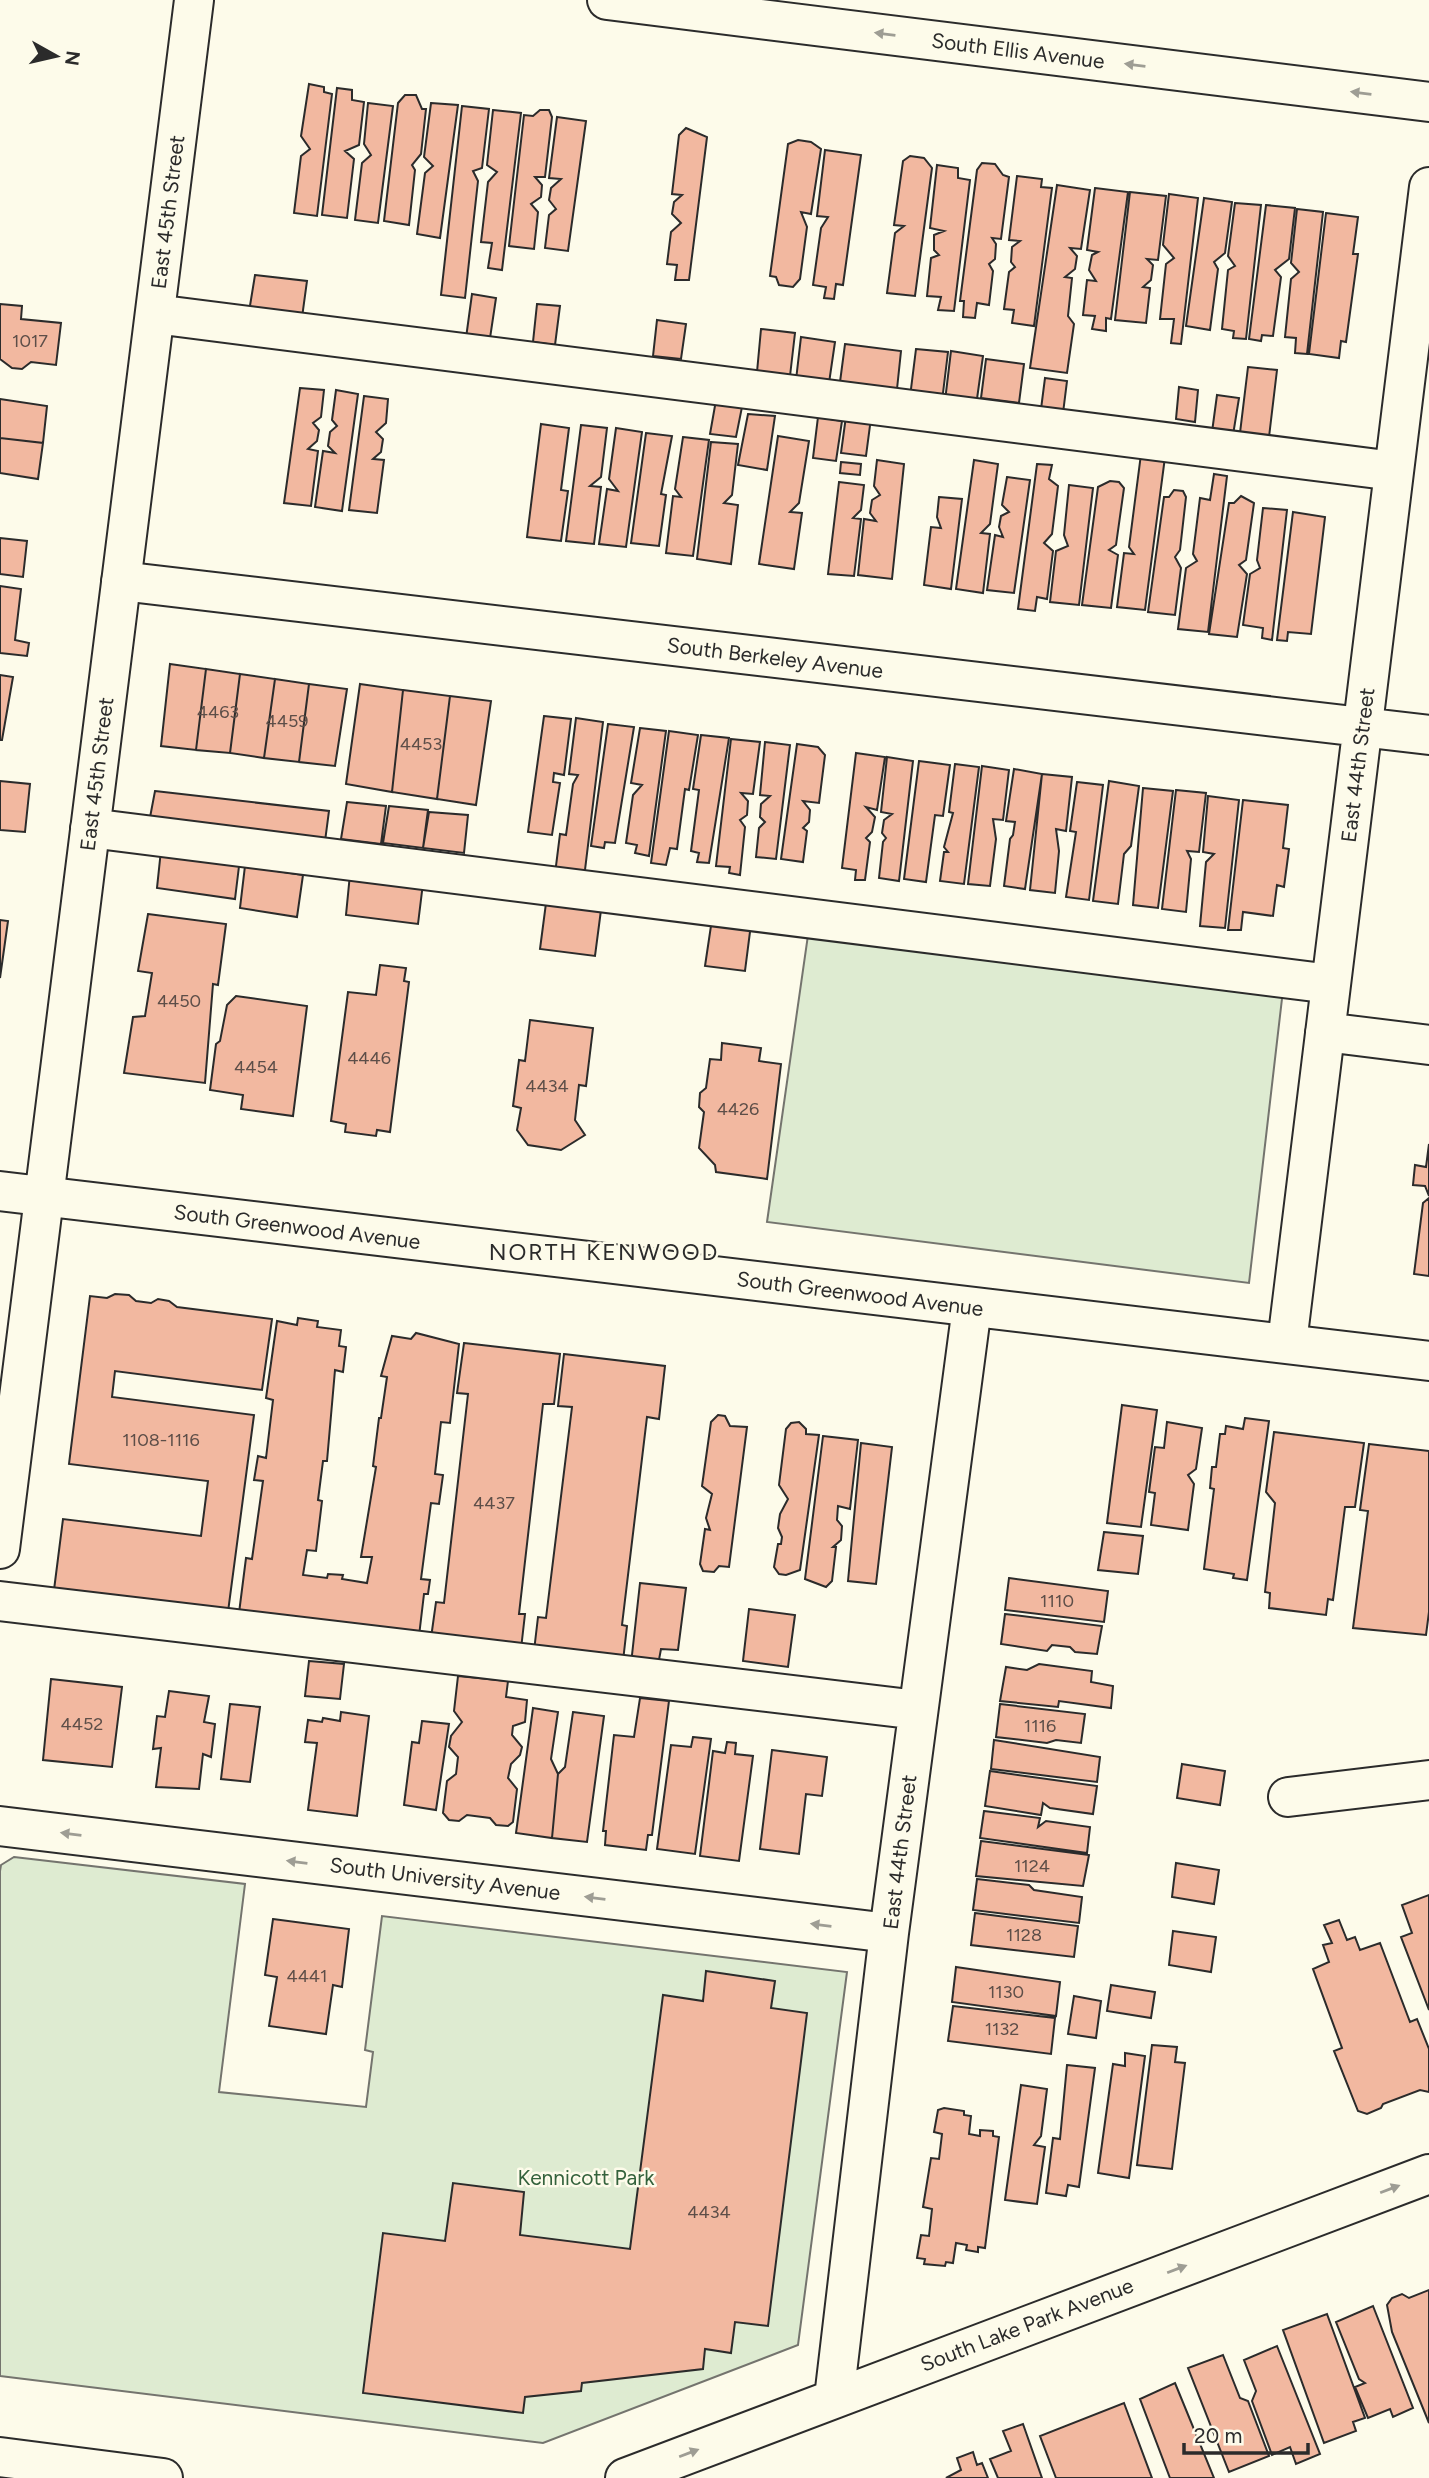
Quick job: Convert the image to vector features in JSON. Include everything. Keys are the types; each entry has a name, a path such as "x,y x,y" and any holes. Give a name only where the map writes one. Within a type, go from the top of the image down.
{"street":[{"name":"East 45th Street","path":"0,1549 194,0"},
{"name":"South Ellis Avenue","path":"607,0 1429,102"},
{"name":"East 44th Street","path":"1287,1343 1394,471 1415,422 1429,187"},
{"path":"155,314 1394,471"},
{"name":"South Berkeley Avenue","path":"121,580 1429,735"},
{"path":"90,828 1331,984"},
{"path":"1325,1032 1429,1045"},
{"name":"South Greenwood Avenue","path":"0,1191 1429,1361"},
{"name":"East 44th Street","path":"834,2398 889,1933 972,1307"},
{"path":"0,1601 918,1710"},
{"path":"1288,1797 1429,1780"},
{"name":"South University Avenue","path":"0,1826 889,1933"},
{"name":"South Lake Park Avenue","path":"625,2478 1429,2174"},
{"path":"0,2457 163,2478"}],"green space":[{"path":"809,928 1283,990 1249,1283 767,1222"},
{"name":"Kennicott Park","path":"14,1857 245,1884 219,2092 366,2107 373,2052 365,2050 382,1916 847,1972 798,2345 543,2443 0,2376 0,1871 1,1865"}],"building":[{"path":"309,84 324,87 324,92 332,94 317,216 294,213 301,156 310,149 301,136"},
{"path":"337,88 352,90 352,100 364,102 359,145 345,151 354,159 347,218 322,215"},
{"path":"405,95 416,95 422,109 426,109 421,154 412,165 415,170 409,225 384,221 398,103"},
{"path":"368,103 393,106 378,223 355,220 362,163 371,155 364,144"},
{"path":"431,103 458,105 440,238 417,234 425,173 433,166 424,157"},
{"path":"462,106 489,109 482,168 473,171 478,181 465,298 441,295"},
{"path":"493,110 521,113 502,270 488,268 492,243 481,242 488,182 497,172 487,165"},
{"path":"540,110 549,110 552,117 545,177 535,177 542,185 541,197 531,204 538,212 534,249 509,246 524,115 533,116"},
{"path":"557,117 586,121 568,251 545,248 549,215 556,209 549,200 551,188 561,179 549,178"},
{"path":"686,128 707,137 689,280 675,280 677,265 667,264 671,232 681,223 672,214 674,202 682,195 672,194 679,135"},
{"path":"798,140 811,142 821,149 811,214 801,212 807,227 800,279 793,287 779,285 776,277 770,276 788,144"},
{"path":"825,150 861,155 843,285 836,284 834,299 824,298 826,287 813,285 821,228 828,217 817,216"},
{"path":"910,156 924,158 932,168 915,296 887,293 895,233 904,226 894,225 903,161"},
{"path":"982,163 995,164 1003,175 1009,177 1001,239 992,238 996,244 995,259 989,264 993,271 989,305 977,303 975,318 963,317 964,301 960,301 977,170"},
{"path":"937,165 958,168 958,178 970,180 954,311 938,310 941,297 927,296 931,258 939,255 934,250 934,235 944,231 930,228"},
{"path":"1017,176 1042,179 1041,187 1052,188 1034,326 1012,323 1014,310 1004,309 1009,272 1015,267 1011,262 1012,247 1020,241 1009,240"},
{"path":"1057,185 1090,190 1081,249 1070,248 1077,256 1075,269 1065,277 1072,278 1068,316 1074,324 1067,373 1030,368"},
{"path":"1095,188 1128,192 1111,319 1106,318 1106,331 1092,329 1095,316 1083,315 1087,280 1096,281 1089,270 1092,255 1098,252 1087,250"},
{"path":"1130,192 1166,196 1158,260 1147,259 1153,265 1151,280 1143,287 1150,288 1146,323 1115,320"},
{"path":"1169,194 1198,198 1181,344 1171,343 1174,319 1160,319 1166,264 1174,258 1163,245"},
{"path":"1204,198 1232,202 1225,253 1214,262 1218,269 1210,330 1186,326"},
{"path":"1235,203 1261,205 1246,339 1233,338 1234,331 1222,329 1228,270 1235,266 1228,256"},
{"path":"1266,205 1295,208 1289,259 1275,270 1281,277 1273,336 1262,335 1261,341 1249,339"},
{"path":"1297,209 1323,212 1307,354 1295,353 1296,338 1285,337 1291,279 1299,272 1291,263"},
{"path":"1326,213 1358,217 1353,254 1358,254 1346,342 1341,341 1339,358 1309,354"},
{"path":"255,275 307,281 301,325 248,318"},
{"path":"472,294 496,298 489,345 466,338"},
{"path":"0,304 22,306 21,319 61,323 56,365 31,362 22,369 12,368 0,359"},
{"path":"537,304 560,306 555,345 533,342"},
{"path":"657,320 686,324 681,359 653,356"},
{"path":"761,329 795,333 790,376 757,372"},
{"path":"801,337 835,342 829,383 796,380"},
{"path":"845,344 901,351 897,389 840,382"},
{"path":"916,349 948,352 942,401 910,397"},
{"path":"951,351 983,356 976,406 945,401"},
{"path":"986,359 1024,364 1019,403 981,398"},
{"path":"1248,367 1277,370 1269,437 1240,433"},
{"path":"1045,378 1067,381 1063,413 1041,409"},
{"path":"1179,387 1198,390 1195,422 1176,419"},
{"path":"300,388 324,390 321,417 313,423 319,430 317,441 308,449 318,451 311,506 284,503"},
{"path":"336,390 358,394 342,511 315,507 323,451 335,453 328,446 330,432 337,426 332,420"},
{"path":"1217,395 1239,398 1233,435 1212,432"},
{"path":"364,396 388,399 386,423 376,432 383,439 381,452 373,459 384,460 377,513 349,510"},
{"path":"0,399 47,406 43,443 0,438"},
{"path":"716,400 743,402 736,437 710,434"},
{"path":"748,414 775,416 767,470 738,465"},
{"path":"846,416 871,418 866,456 841,453"},
{"path":"818,417 842,421 836,461 813,458"},
{"path":"541,424 569,428 561,490 568,491 561,541 527,537"},
{"path":"581,425 607,428 601,477 590,486 601,487 594,544 566,541"},
{"path":"616,428 642,432 626,547 599,544 607,489 618,491 609,479"},
{"path":"646,433 672,436 661,494 666,495 659,546 631,543"},
{"path":"778,436 809,441 799,503 790,512 802,513 794,569 759,564"},
{"path":"683,437 709,440 693,556 666,553 673,496 681,497 675,489"},
{"path":"0,438 43,443 38,479 0,473"},
{"path":"711,442 738,444 732,495 724,503 738,505 731,564 697,559"},
{"path":"1141,454 1165,457 1145,610 1117,607 1124,553 1134,554 1129,547"},
{"path":"877,460 904,464 892,579 858,575 864,519 876,521 870,513 872,500 880,495 874,486"},
{"path":"974,460 998,464 990,524 981,533 990,534 983,593 956,589"},
{"path":"841,462 861,464 860,475 840,473"},
{"path":"1037,464 1052,465 1049,479 1058,486 1052,534 1044,543 1053,551 1047,599 1037,597 1035,611 1018,609"},
{"path":"1214,474 1227,476 1208,632 1178,629 1186,568 1197,561 1193,554 1200,498 1210,500"},
{"path":"1007,477 1030,480 1014,593 987,590 995,535 1003,537 999,527 1001,516 1009,512 1002,505"},
{"path":"1110,481 1119,482 1124,488 1116,545 1109,550 1118,555 1111,608 1082,605 1098,487"},
{"path":"839,482 864,485 861,510 853,518 861,519 854,576 828,574"},
{"path":"1069,485 1093,488 1079,605 1050,602 1056,551 1068,546 1064,535"},
{"path":"1174,490 1183,491 1186,497 1180,550 1175,557 1181,568 1175,615 1148,612 1164,497 1169,497"},
{"path":"1241,496 1254,503 1246,560 1239,565 1247,574 1237,637 1209,634 1229,503 1234,503"},
{"path":"939,497 962,499 951,589 924,585 931,527 941,528 937,517"},
{"path":"1263,508 1287,510 1272,640 1262,638 1263,628 1243,625 1250,574 1260,568 1257,560"},
{"path":"1293,512 1325,517 1311,634 1288,632 1287,641 1277,640"},
{"path":"0,538 27,541 23,577 0,574"},
{"path":"0,586 21,589 15,640 29,643 27,656 0,653"},
{"path":"170,664 206,669 196,750 161,746"},
{"path":"206,669 240,674 230,753 196,750"},
{"path":"240,674 275,679 264,758 230,753"},
{"path":"0,675 13,677 2,740 0,740"},
{"path":"275,679 309,684 299,762 264,758"},
{"path":"309,684 347,689 335,766 299,762"},
{"path":"360,684 403,690 392,792 346,784"},
{"path":"403,690 450,696 437,799 392,792"},
{"path":"450,696 491,701 476,805 437,799"},
{"path":"544,716 571,719 564,775 554,773 553,782 560,783 552,835 528,832"},
{"path":"576,718 603,722 584,878 555,874 560,834 566,835 573,784 578,775 569,774"},
{"path":"608,724 634,727 615,843 605,842 604,848 591,846"},
{"path":"640,728 666,731 649,856 635,853 637,845 626,843 633,795 642,785 631,783"},
{"path":"669,731 698,735 689,790 685,789 677,849 670,848 666,865 651,863"},
{"path":"701,735 729,738 709,863 697,862 699,853 691,851 699,790 693,789"},
{"path":"731,739 760,742 753,794 741,793 748,801 747,815 740,820 745,827 740,875 729,873 730,867 716,866"},
{"path":"765,742 790,745 776,859 756,857 759,828 765,822 760,817 761,804 770,796 760,795"},
{"path":"797,744 818,747 825,755 819,803 803,801 810,810 809,822 803,828 807,831 803,862 781,859"},
{"path":"856,753 885,757 877,810 866,807 875,817 872,832 866,838 870,842 865,880 855,880 856,870 842,868"},
{"path":"887,757 913,761 899,881 879,878 883,842 886,838 882,833 884,820 892,814 881,812"},
{"path":"919,761 950,765 943,816 935,815 926,882 904,879"},
{"path":"955,764 979,767 964,884 940,881 944,852 948,852 944,847 953,813 949,812"},
{"path":"982,766 1009,770 1003,820 993,819 996,839 990,886 968,884"},
{"path":"1014,769 1042,774 1025,889 1004,886 1015,822 1006,821"},
{"path":"1042,774 1072,777 1066,831 1056,829 1059,851 1055,893 1030,890"},
{"path":"0,781 30,784 25,832 0,830"},
{"path":"1109,781 1139,786 1131,846 1124,854 1118,904 1093,901"},
{"path":"1077,782 1103,785 1089,900 1066,897 1076,832 1070,831"},
{"path":"1143,788 1173,791 1158,908 1133,905"},
{"path":"1176,790 1206,793 1199,852 1187,851 1191,859 1186,912 1162,909"},
{"path":"155,791 329,811 324,849 148,828"},
{"path":"1208,796 1239,800 1225,928 1200,926 1206,862 1214,854 1203,852"},
{"path":"1243,800 1288,805 1283,848 1289,849 1284,887 1277,885 1273,916 1243,912 1241,930 1228,930"},
{"path":"347,802 386,806 381,844 341,839"},
{"path":"389,806 428,810 423,848 383,843"},
{"path":"429,812 468,815 464,853 423,848"},
{"path":"161,850 240,858 235,899 157,888"},
{"path":"245,866 303,875 297,917 240,908"},
{"path":"350,874 423,883 418,924 346,915"},
{"path":"546,903 601,910 595,956 540,949"},
{"path":"148,914 226,924 218,985 213,984 205,1083 124,1073 133,1017 145,1016 152,973 138,971"},
{"path":"712,919 751,924 745,971 705,966"},
{"path":"0,920 8,921 0,978"},
{"path":"380,965 406,968 404,981 409,982 390,1132 377,1130 376,1136 345,1132 346,1124 331,1121 348,992 376,995"},
{"path":"236,996 307,1006 293,1116 241,1109 243,1095 210,1090 216,1044 220,1041 227,1005"},
{"path":"530,1020 593,1028 586,1086 579,1085 575,1120 585,1135 561,1150 528,1145 517,1130 521,1108 513,1106 519,1060 525,1061"},
{"path":"722,1043 761,1048 759,1061 781,1064 767,1179 716,1172 715,1165 699,1148 704,1112 699,1107 700,1093 706,1088 710,1059 721,1060"},
{"path":"1429,1144 1429,1196 1425,1186 1413,1185 1415,1165 1426,1167"},
{"path":"1429,1198 1429,1276 1414,1274 1423,1203"},
{"path":"115,1294 129,1295 136,1301 151,1303 158,1299 169,1301 177,1307 272,1319 262,1390 115,1371 112,1397 254,1415 228,1612 54,1590 63,1519 201,1536 208,1481 69,1464 90,1296 107,1298"},
{"path":"298,1318 318,1321 317,1327 341,1330 339,1346 346,1347 343,1372 335,1370 327,1461 323,1461 318,1500 322,1501 316,1551 307,1550 303,1575 327,1578 328,1574 343,1575 342,1579 367,1583 372,1557 361,1557 387,1377 381,1376 392,1336 411,1339 416,1333 459,1344 450,1423 441,1422 435,1474 443,1475 439,1504 431,1503 421,1579 430,1580 428,1594 424,1594 419,1636 239,1613 246,1558 252,1559 263,1481 254,1480 258,1456 266,1458 273,1400 266,1398 277,1321 297,1325"},
{"path":"464,1343 560,1354 554,1404 543,1404 519,1614 525,1614 521,1649 431,1638 436,1602 444,1603 468,1394 457,1393"},
{"path":"564,1354 665,1366 659,1419 647,1417 622,1625 627,1626 623,1661 534,1651 538,1617 546,1618 572,1407 558,1406"},
{"path":"1122,1405 1157,1410 1141,1527 1107,1523"},
{"path":"718,1415 725,1416 730,1426 747,1427 729,1567 719,1566 714,1572 703,1571 700,1564 705,1529 710,1530 706,1518 712,1494 702,1486 711,1422"},
{"path":"1245,1418 1269,1421 1247,1580 1233,1578 1234,1574 1204,1569 1214,1489 1210,1488 1212,1467 1216,1467 1220,1434 1225,1434 1226,1426 1243,1429"},
{"path":"799,1422 806,1429 806,1434 819,1435 800,1570 786,1575 779,1574 774,1567 782,1537 778,1528 780,1514 788,1499 779,1485 786,1429 791,1423"},
{"path":"1167,1422 1202,1428 1196,1469 1188,1475 1194,1484 1188,1530 1151,1525 1155,1493 1149,1492 1155,1447 1164,1448"},
{"path":"1274,1432 1364,1443 1355,1507 1345,1507 1333,1600 1328,1599 1326,1615 1269,1608 1270,1593 1265,1592 1275,1503 1266,1492"},
{"path":"823,1436 858,1440 850,1509 838,1506 837,1520 842,1526 841,1540 833,1547 836,1547 832,1581 826,1587 805,1579"},
{"path":"861,1443 892,1447 876,1584 848,1581"},
{"path":"1369,1444 1429,1451 1429,1612 1426,1635 1353,1628 1368,1511 1360,1510"},
{"path":"1104,1532 1143,1536 1138,1574 1098,1570"},
{"path":"1009,1578 1108,1591 1104,1622 1005,1610"},
{"path":"640,1583 686,1588 678,1650 661,1649 658,1665 631,1664"},
{"path":"749,1609 795,1615 788,1667 743,1661"},
{"path":"1005,1614 1102,1626 1097,1654 1075,1652 1070,1647 1052,1645 1047,1651 1001,1644"},
{"path":"309,1661 344,1664 340,1699 305,1696"},
{"path":"1039,1664 1092,1671 1091,1682 1113,1686 1111,1708 1059,1701 1058,1707 1000,1701 1006,1667 1027,1670"},
{"path":"458,1676 508,1681 506,1697 527,1700 525,1722 513,1726 512,1735 522,1747 520,1755 511,1764 508,1778 517,1789 513,1822 508,1826 496,1825 490,1818 467,1815 459,1821 449,1820 443,1813 447,1781 456,1774 458,1757 449,1747 451,1736 462,1722 454,1711"},
{"path":"51,1679 122,1687 112,1767 43,1760"},
{"path":"169,1691 209,1696 204,1722 215,1724 211,1757 203,1754 199,1789 156,1787 161,1748 153,1749 157,1716 165,1717"},
{"path":"640,1698 669,1701 652,1835 648,1835 646,1850 605,1845 606,1831 603,1831 614,1735 634,1737"},
{"path":"230,1704 260,1707 250,1782 221,1779"},
{"path":"1000,1704 1085,1714 1081,1743 1056,1740 1047,1743 996,1737"},
{"path":"533,1708 558,1712 551,1759 558,1774 552,1838 516,1833"},
{"path":"341,1712 369,1716 357,1816 308,1810 317,1743 305,1742 308,1720 322,1722 323,1718 340,1721"},
{"path":"573,1712 604,1716 587,1842 552,1838 558,1774 565,1767"},
{"path":"422,1721 449,1724 436,1810 404,1805 412,1742 419,1743"},
{"path":"693,1737 711,1739 695,1854 657,1849 671,1745 691,1747"},
{"path":"994,1740 1100,1757 1097,1782 991,1769"},
{"path":"727,1742 736,1743 735,1754 753,1756 739,1861 700,1856 713,1751 725,1753"},
{"path":"772,1750 827,1757 822,1796 806,1794 799,1854 760,1849"},
{"path":"1182,1764 1225,1771 1220,1805 1177,1798"},
{"path":"990,1771 1097,1786 1093,1814 1050,1808 1043,1803 1041,1815 985,1806"},
{"path":"984,1811 1040,1818 1038,1827 1046,1821 1090,1827 1087,1853 980,1838"},
{"path":"981,1841 1089,1855 1083,1886 976,1876"},
{"path":"1176,1863 1219,1870 1214,1904 1172,1897"},
{"path":"977,1879 1029,1885 1034,1890 1082,1897 1079,1923 973,1910"},
{"path":"1429,1895 1429,2010 1401,1937 1412,1933 1402,1905"},
{"path":"975,1913 1078,1926 1074,1957 971,1945"},
{"path":"273,1919 349,1929 342,1987 333,1985 326,2034 269,2026 277,1977 265,1975"},
{"path":"1339,1920 1347,1940 1355,1937 1360,1950 1380,1943 1410,2022 1417,2019 1429,2049 1429,2092 1420,2090 1383,2104 1381,2108 1367,2114 1358,2111 1334,2051 1342,2048 1313,1969 1329,1962 1323,1945 1332,1943 1324,1925"},
{"path":"1173,1931 1216,1937 1211,1972 1169,1965"},
{"path":"956,1967 1060,1982 1056,2016 952,2002"},
{"path":"706,1971 775,1981 771,2008 807,2013 768,2326 735,2322 731,2353 705,2349 703,2369 582,2383 581,2391 525,2397 523,2413 363,2393 383,2233 445,2241 453,2183 524,2192 520,2235 630,2249 663,1995 703,2001"},
{"path":"1111,1985 1155,1992 1151,2018 1107,2011"},
{"path":"1074,1996 1101,2001 1096,2038 1068,2034"},
{"path":"953,2006 1055,2018 1051,2054 948,2041"},
{"path":"1152,2045 1177,2047 1175,2062 1185,2063 1172,2169 1137,2165"},
{"path":"1125,2053 1145,2056 1129,2178 1098,2173 1113,2064 1125,2066"},
{"path":"1067,2065 1095,2068 1079,2187 1068,2185 1066,2196 1046,2193 1053,2138 1060,2139"},
{"path":"1021,2085 1047,2089 1041,2136 1034,2145 1045,2147 1037,2204 1005,2200"},
{"path":"944,2108 964,2111 964,2115 971,2116 969,2134 980,2136 980,2130 993,2131 993,2136 999,2137 985,2248 978,2247 978,2252 966,2250 967,2245 956,2243 953,2263 946,2262 945,2266 924,2264 925,2259 917,2258 921,2235 929,2236 932,2209 923,2207 931,2158 939,2159 942,2134 934,2132 938,2110"},
{"path":"1429,2290 1429,2423 1392,2332 1387,2305 1392,2298 1402,2294 1409,2298"},
{"path":"1373,2306 1413,2408 1393,2417 1390,2409 1368,2418 1355,2387 1365,2383 1359,2379 1336,2322"},
{"path":"1327,2314 1365,2418 1353,2422 1356,2431 1324,2443 1283,2330"},
{"path":"1277,2346 1320,2454 1296,2464 1290,2447 1272,2455 1252,2401 1256,2391 1244,2360"},
{"path":"1223,2355 1240,2398 1248,2401 1269,2456 1229,2472 1188,2368"},
{"path":"1175,2383 1214,2478 1170,2478 1140,2399"},
{"path":"1124,2403 1152,2478 1056,2478 1040,2436"},
{"path":"1023,2424 1042,2478 998,2478 990,2459 1011,2451 1003,2431"},
{"path":"973,2452 977,2465 982,2463 988,2478 946,2478 961,2470 957,2458"}],"district":[{"name":"NORTH KENWOOD","path":"604,1252"}]}
